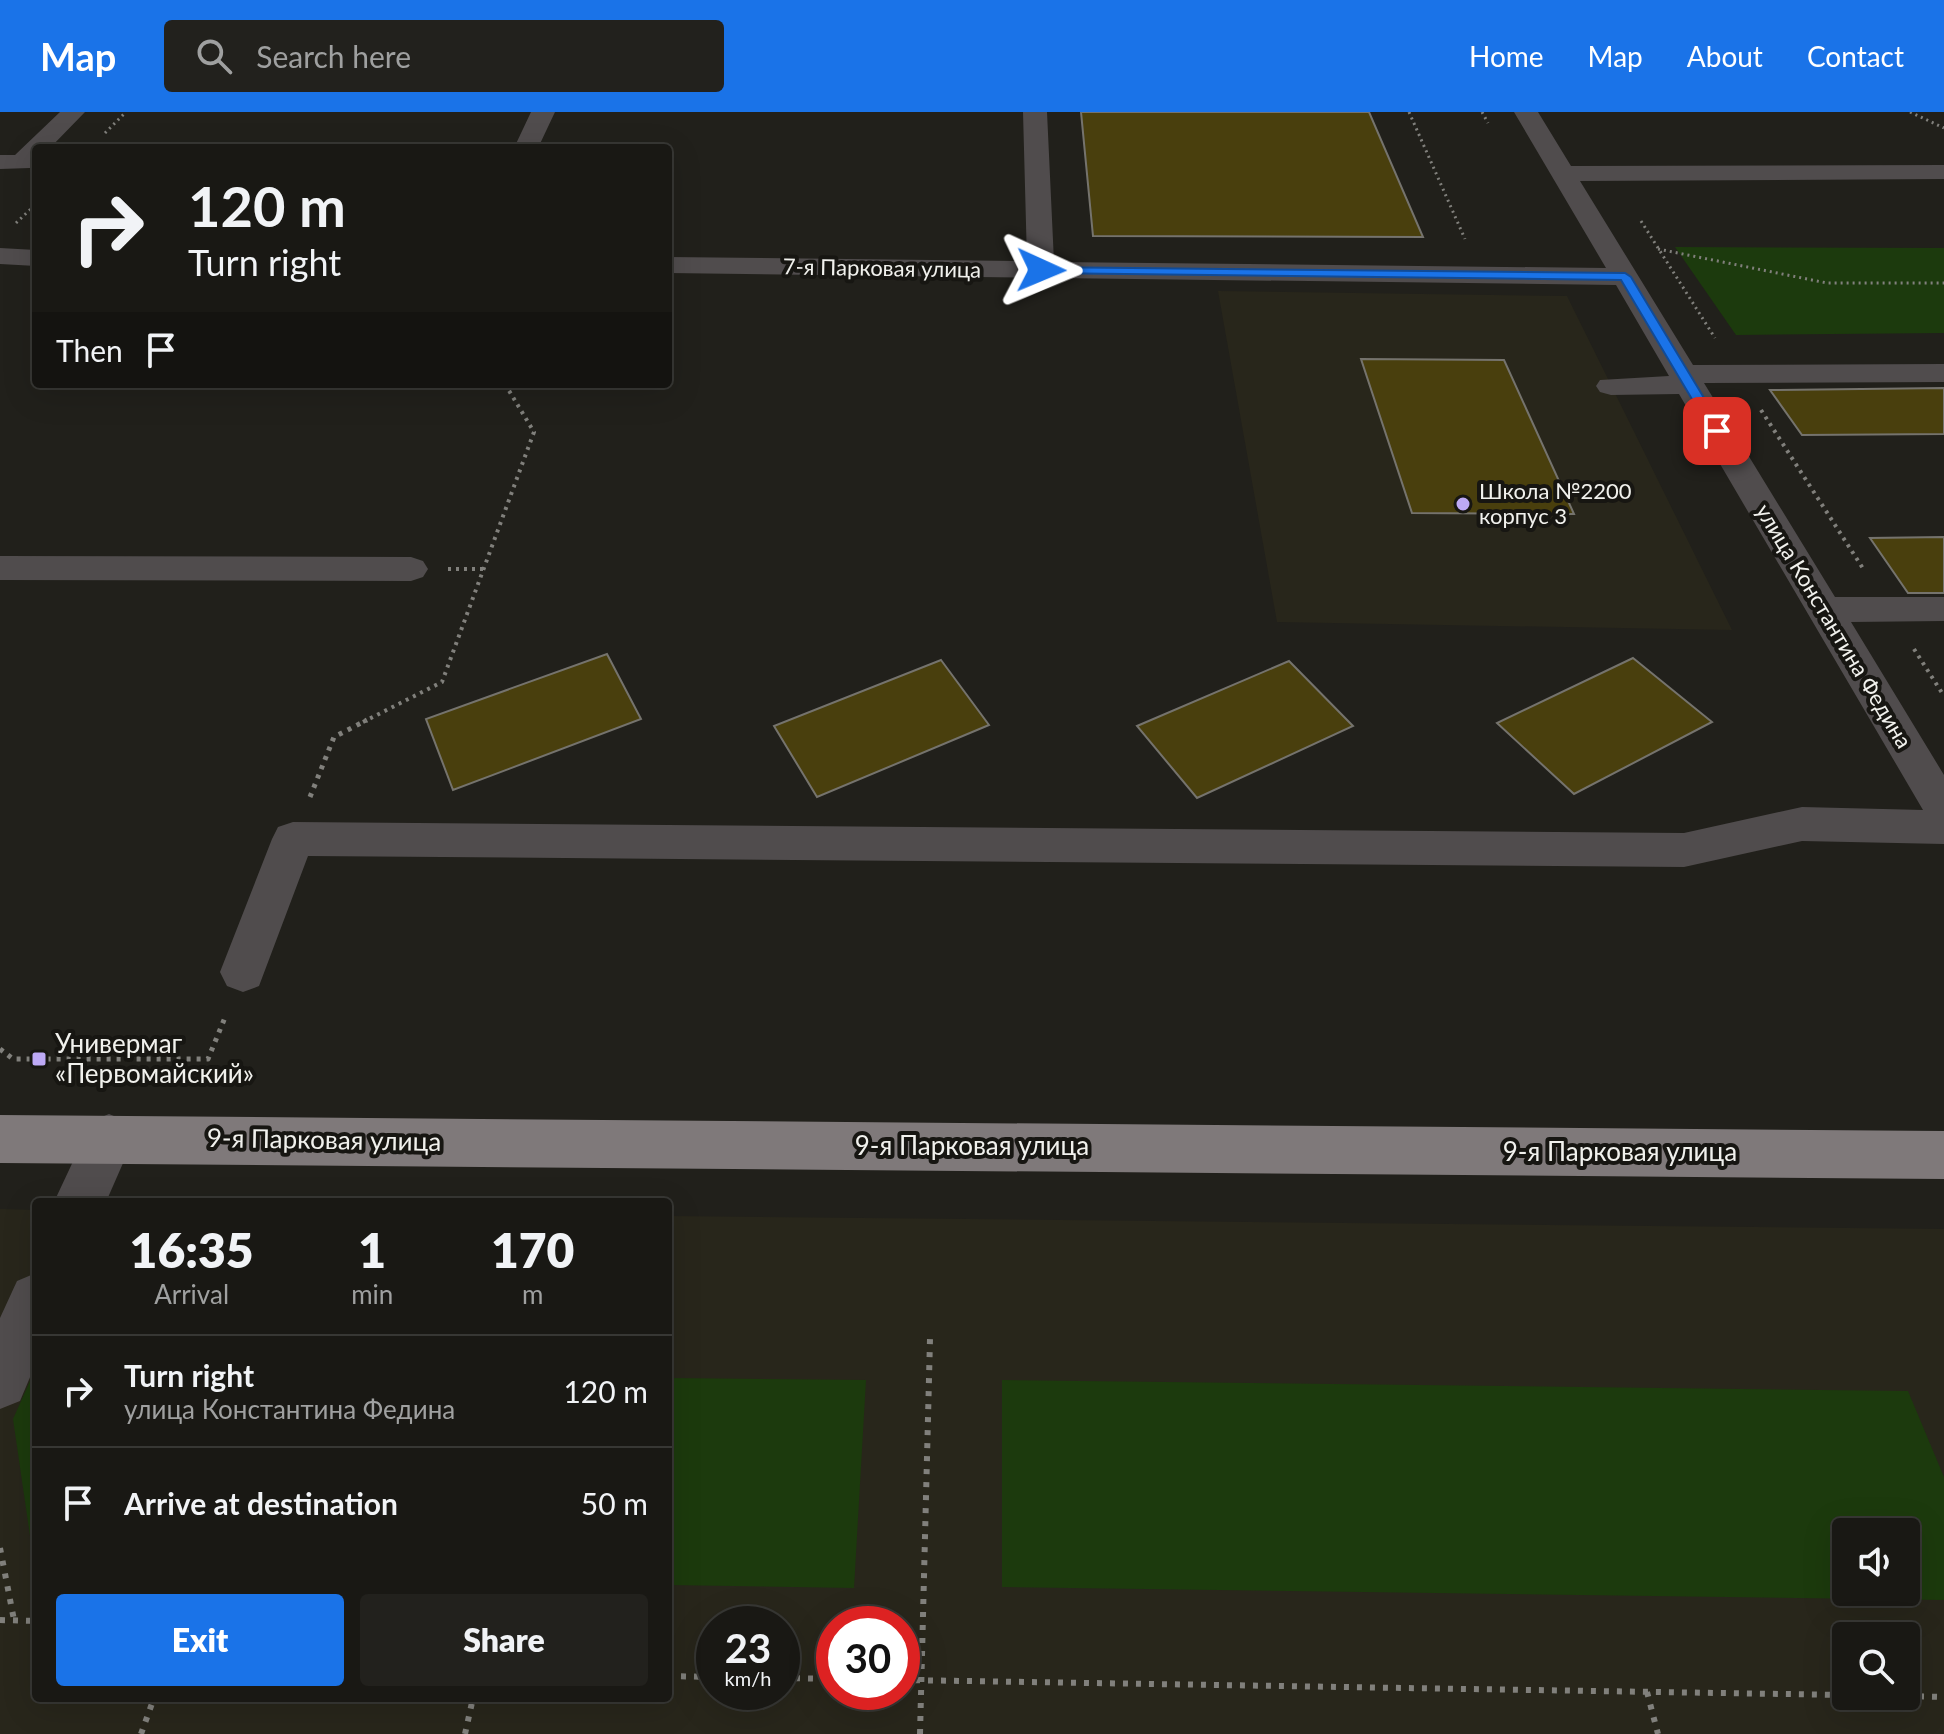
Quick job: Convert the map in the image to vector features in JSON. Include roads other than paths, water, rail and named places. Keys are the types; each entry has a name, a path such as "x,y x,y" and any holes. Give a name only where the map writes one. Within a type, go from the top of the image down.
{"main road":[{"name":"9-я Парковая улица","path":"0,1139 1944,1155"}],"street":[{"path":"40,144 73,112"},
{"path":"528,144 543,112"},
{"path":"1035,112 1041,270"},
{"name":"улица Константина Федина","path":"1526,112 1944,810"},
{"path":"0,162 21,163 32,152"},
{"path":"1564,174 1944,172"},
{"path":"0,256 32,258"},
{"name":"7-я Парковая улица","path":"672,265 1625,277"},
{"path":"1611,386 1687,380 1944,373"},
{"path":"0,568 411,569"},
{"path":"1824,610 1944,609"},
{"path":"243,972 293,839 1684,850 1802,824 1944,827"},
{"path":"82,1198 109,1138"},
{"path":"0,1381 32,1309"}],"place":[{"name":"Школа №2200 корпус 3","path":"1463,504"},
{"name":"Универмаг «Первомайский»","path":"39,1059"}]}
